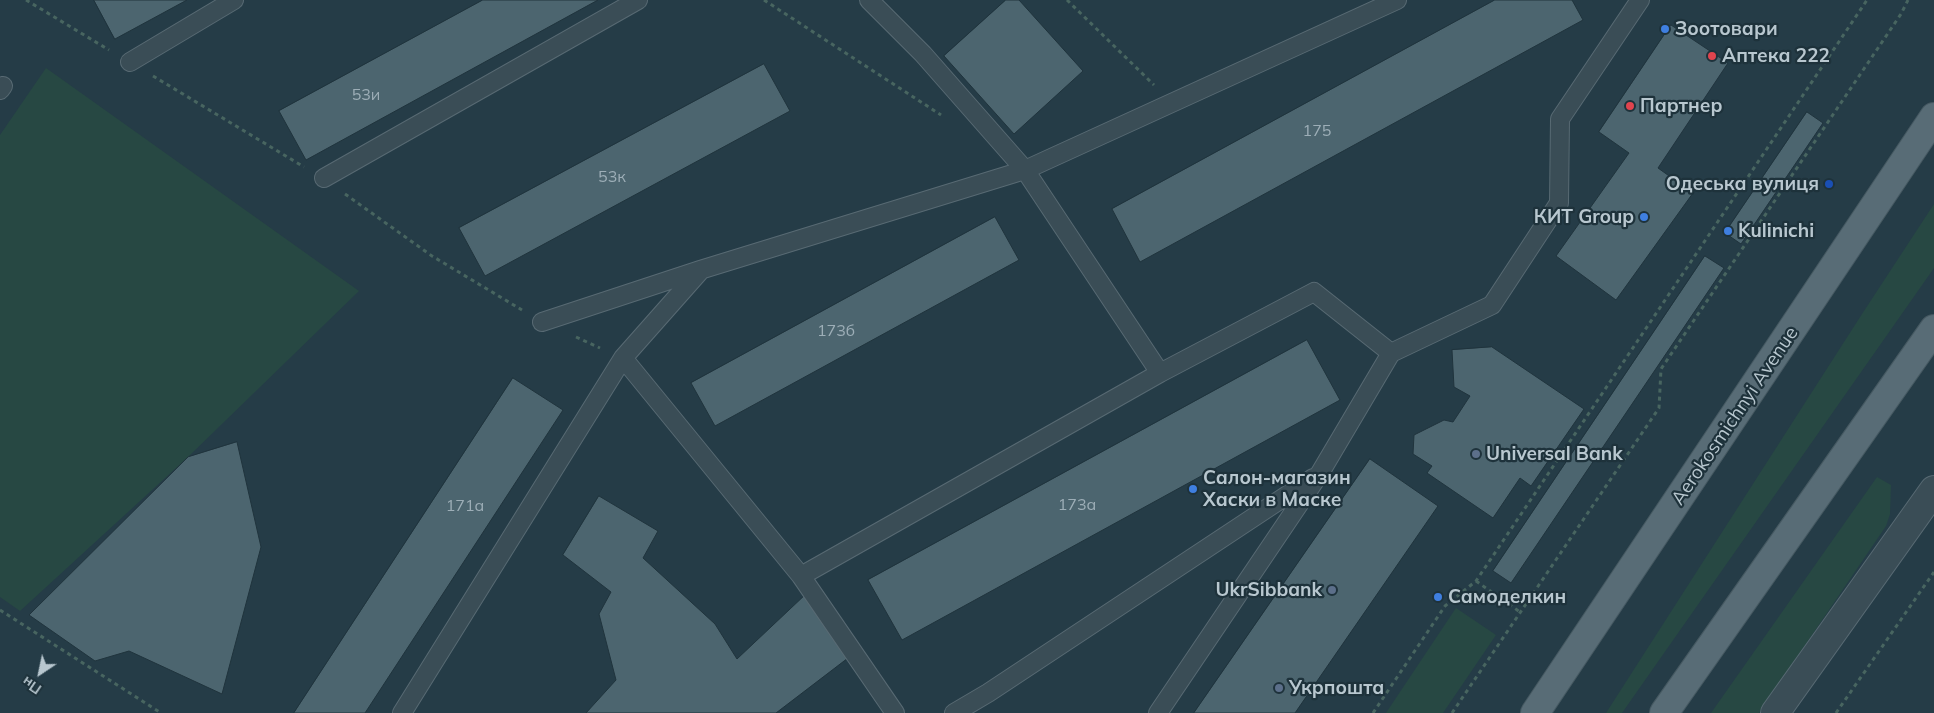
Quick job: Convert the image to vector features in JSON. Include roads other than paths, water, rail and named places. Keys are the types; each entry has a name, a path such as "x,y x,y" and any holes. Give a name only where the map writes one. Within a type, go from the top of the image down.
{"main road":[{"name":"Aerokosmichnyi Avenue","path":"1535,713 1934,117"},
{"path":"1664,713 1934,329"}],"street":[{"path":"1776,713 1933,493"}],"lane":[{"path":"130,62 234,0"},
{"path":"324,178 638,0"},
{"path":"869,0 922,54 1025,170 1160,373"},
{"path":"542,322 700,270 1025,170 1397,0"},
{"path":"1158,713 1320,474 1391,353 1492,305 1559,203 1560,119 1640,0"},
{"path":"402,713 623,358 700,270"},
{"path":"801,576 1160,373 1314,292 1391,353"},
{"path":"623,358 801,576 895,713"},
{"path":"954,713 988,693 1320,474"}],"place":[{"name":"Зоотовари","path":"1665,29"},
{"name":"Аптека 222","path":"1712,56"},
{"name":"Партнер","path":"1630,106"},
{"name":"Одеська вулиця","path":"1829,184"},
{"name":"КИТ Group","path":"1644,217"},
{"name":"Kulinichi","path":"1728,231"},
{"name":"Universal Bank","path":"1476,454"},
{"name":"Салон-магазин Хаски в Маске","path":"1193,489"},
{"name":"UkrSibbank","path":"1332,590"},
{"name":"Самоделкин","path":"1438,597"},
{"name":"Укрпошта","path":"1279,688"}]}
